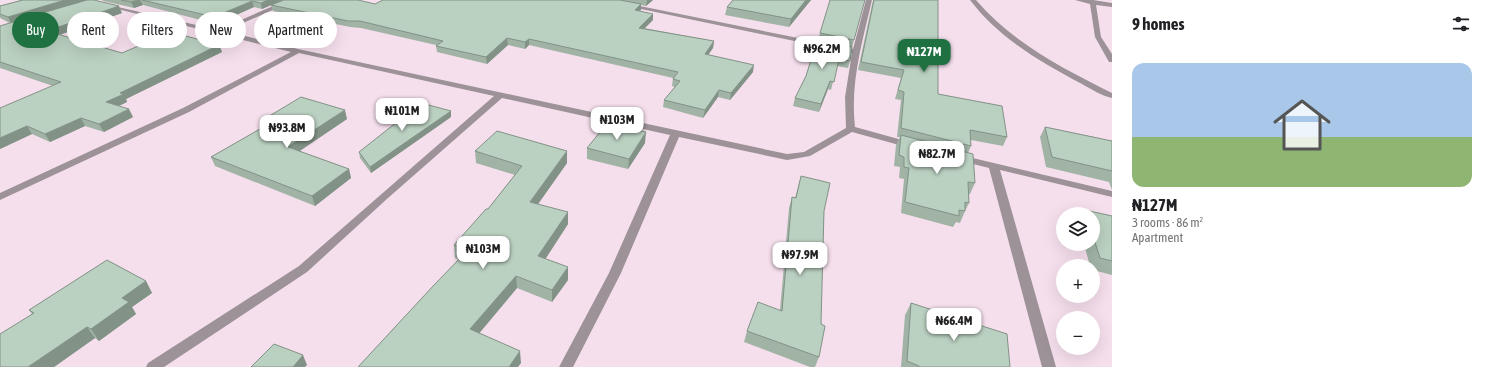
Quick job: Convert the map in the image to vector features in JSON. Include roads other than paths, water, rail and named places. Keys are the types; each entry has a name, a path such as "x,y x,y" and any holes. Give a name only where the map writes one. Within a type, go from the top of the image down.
{"street":[{"path":"246,20 292,0"},
{"path":"601,0 857,52"},
{"path":"851,130 848,112 853,67 869,0"},
{"path":"973,0 982,12 1022,45 1063,72 1112,96"},
{"path":"1078,0 1112,5"},
{"path":"1093,2 1098,37 1112,60"},
{"path":"102,4 195,26"},
{"path":"246,39 676,135 788,157 807,154 851,130 918,147"},
{"path":"0,197 167,119 298,51"},
{"path":"153,367 303,269 384,196 501,95"},
{"path":"566,367 615,273 676,135"},
{"path":"948,155 1112,194"},
{"path":"994,167 1049,367"}]}
